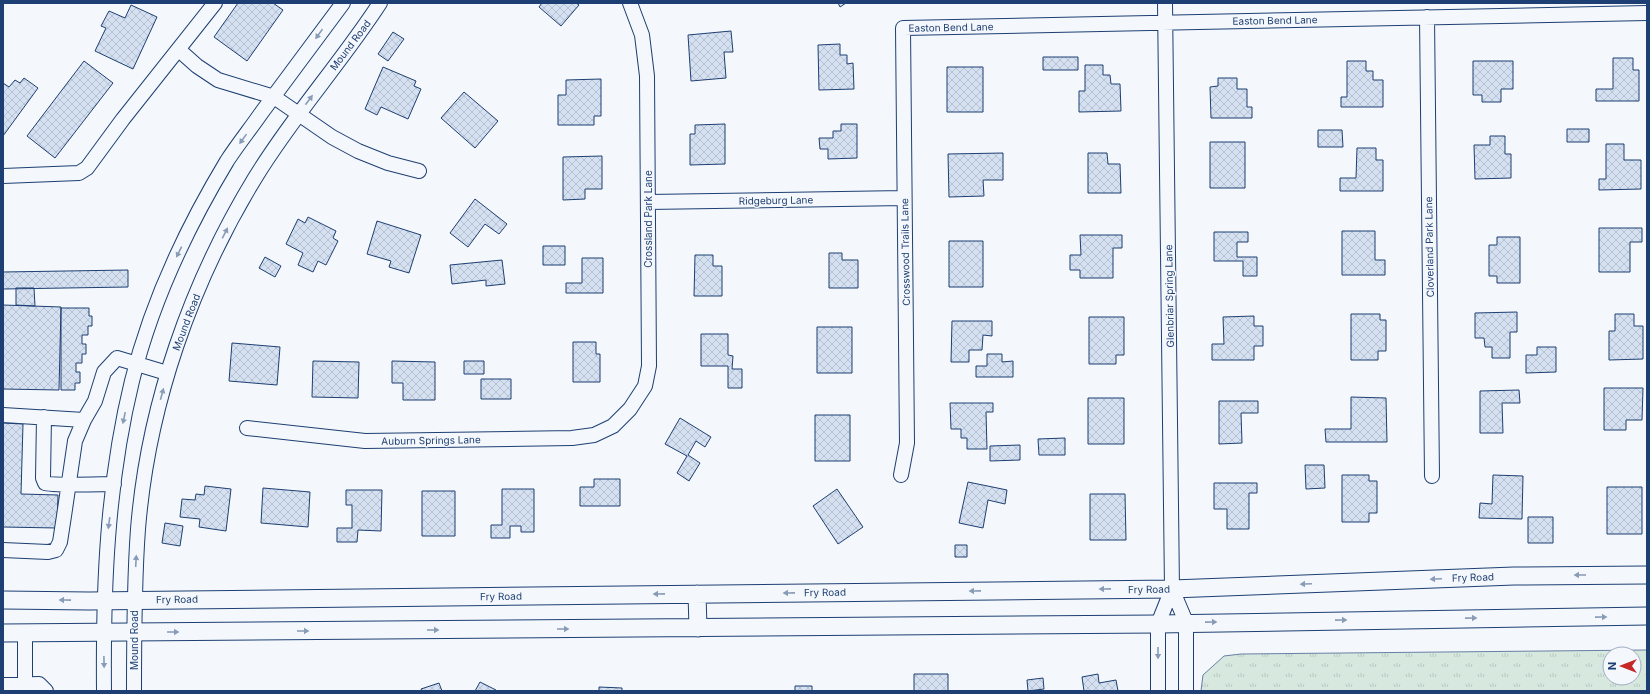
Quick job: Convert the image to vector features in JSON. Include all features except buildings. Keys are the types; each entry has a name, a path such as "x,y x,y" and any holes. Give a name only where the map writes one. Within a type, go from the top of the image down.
{"main road":[{"name":"Fry Road","path":"3,600 104,601 1172,589 1514,576 1647,575"},
{"path":"697,594 698,628"},
{"path":"3,633 1158,624 1186,622 1647,616"}],"street":[{"path":"3,176 79,173 87,168 123,119 215,3"},
{"path":"104,691 104,601 108,531 114,484 122,431 138,363 154,311 174,262 200,210 228,160 342,3"},
{"name":"Mound Road","path":"134,691 134,600 138,528 146,467 167,373 196,294 225,233 254,178 298,114 380,3"},
{"name":"Crossland Park Lane","path":"613,426 630,409 645,386 649,366 647,76 642,35 630,3"},
{"name":"Glenbriar Spring Lane","path":"1165,3 1172,589"},
{"name":"Easton Bend Lane","path":"903,28 1647,13"},
{"name":"Cloverland Park Lane","path":"1427,18 1432,476"},
{"name":"Crosswood Trails Lane","path":"901,475 907,443 903,28"},
{"path":"179,50 197,66 218,80 274,97 298,114 358,151 388,163 419,171"},
{"name":"Ridgeburg Lane","path":"648,202 904,198"},
{"path":"3,550 48,552 56,550 60,542 75,441 84,420 95,402 104,372 117,358 138,363 167,373"},
{"path":"3,415 84,420"},
{"path":"44,417 44,480 53,485 69,483 114,484"},
{"name":"Auburn Springs Lane","path":"247,428 365,441 572,438 594,435 613,426"},
{"path":"1172,589 1186,622 1186,691"},
{"path":"1158,691 1158,624 1172,589"},
{"path":"25,632 25,684"},
{"path":"3,684 39,684 46,691"}],"green space":[{"path":"1602,650 1602,686 1642,686 1642,650 1647,650 1647,691 1201,691 1203,675 1224,656 1241,654"}]}
